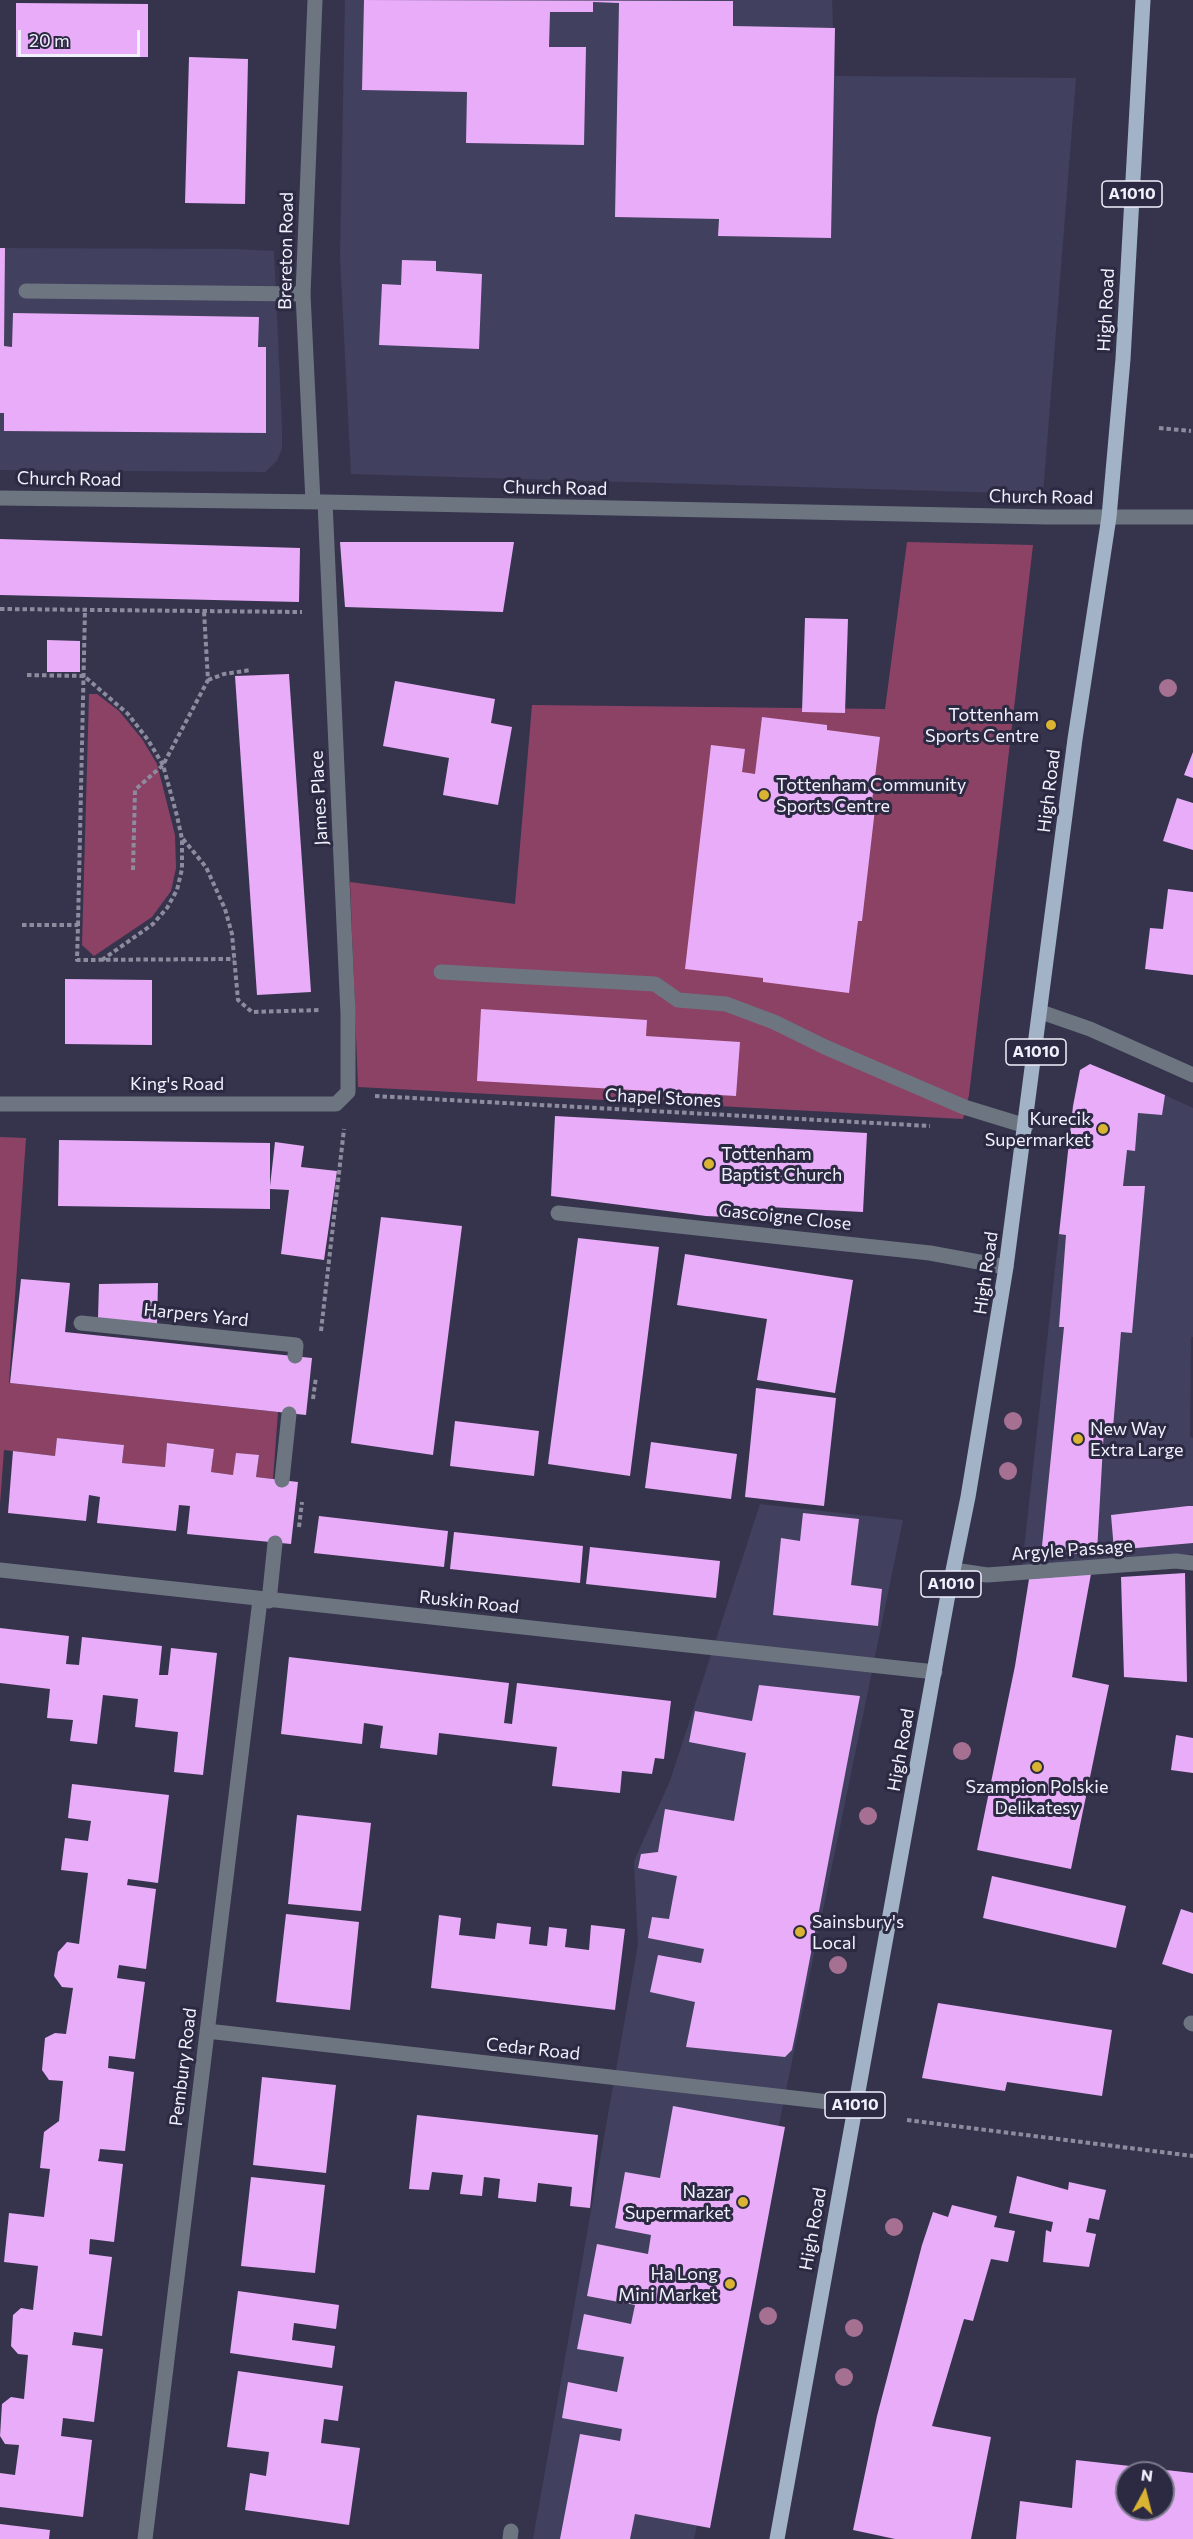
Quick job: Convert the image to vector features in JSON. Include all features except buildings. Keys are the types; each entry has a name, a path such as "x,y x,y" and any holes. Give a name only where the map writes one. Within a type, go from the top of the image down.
{"main road":[{"name":"High Road","path":"777,2539 992,1364 1006,1267 1076,739 1109,517 1123,359 1143,0"}],"street":[{"name":"Brereton Road","path":"315,0 303,294 319,502"},
{"path":"26,291 303,294"},
{"name":"Church Road","path":"0,498 1193,517"},
{"name":"James Place","path":"319,502 330,612 348,1009 348,1092"},
{"path":"441,972 655,984 678,1000 726,1004 774,1022 825,1047 964,1107 1026,1126"},
{"path":"1041,1012 1090,1029 1193,1075"},
{"name":"King's Road","path":"0,1104 336,1104 348,1092"},
{"name":"Gascoigne Close","path":"558,1213 918,1251 1006,1267"},
{"name":"Harpers Yard","path":"81,1323 297,1346 295,1356"},
{"path":"282,1480 289,1414"},
{"path":"265,1600 275,1543"},
{"name":"Argyle Passage","path":"954,1570 987,1575 1176,1561 1193,1563"},
{"name":"Ruskin Road","path":"0,1570 935,1672"},
{"name":"Pembury Road","path":"145,2539 207,2031 265,1600"},
{"name":"Cedar Road","path":"207,2031 855,2105"}],"path":[{"path":"1159,428 1191,431"},
{"path":"0,609 330,612"},
{"path":"85,610 77,960 234,959"},
{"path":"133,870 135,790 163,765 208,680 204,611"},
{"path":"208,680 224,674 251,670"},
{"path":"27,675 84,676 128,714 163,765 183,839 182,869 177,890 167,908 153,924 102,960"},
{"path":"183,839 206,867 225,909 232,934 238,1000 252,1012 348,1009"},
{"path":"22,924 78,925"},
{"name":"Chapel Stones","path":"348,1092 385,1096 933,1126"},
{"path":"907,2120 1193,2156"}],"shaded area":[{"path":"345,0 832,0 835,76 1076,78 1043,494 351,474 340,256"},
{"path":"0,248 274,251 282,427 282,449 277,461 265,472 0,470"},
{"name":"Tottenham Community Sports Centre","path":"907,542 1033,545 969,1095 963,1119 358,1087 350,882 515,904 532,705 885,709"},
{"path":"89,694 97,694 119,711 142,739 157,764 175,835 176,868 171,891 152,917 94,956 82,945"},
{"path":"1080,1070 1165,1095 1193,1108 1193,1337 1191,1337 1190,1437 1193,1438 1193,1554 1022,1567 1073,1106"},
{"path":"0,1137 26,1138 9,1383 278,1412 273,1479 256,1477 259,1456 233,1475 211,1472 214,1449 167,1443 165,1467 122,1463 124,1445 58,1438 55,1456 4,1450 0,1504"},
{"path":"760,1504 903,1520 694,2539 533,2539 638,1945 634,1861 670,1781"}],"place":[{"name":"Tottenham Sports Centre","path":"1051,725"},
{"name":"Tottenham Community Sports Centre","path":"764,795"},
{"name":"Kurecik Supermarket","path":"1103,1129"},
{"name":"Tottenham Baptist Church","path":"709,1164"},
{"name":"New Way Extra Large","path":"1078,1439"},
{"name":"Szampion Polskie Delikatesy","path":"1037,1767"},
{"name":"Sainsbury's Local","path":"800,1932"},
{"name":"Nazar Supermarket","path":"743,2202"},
{"name":"Ha Long Mini Market","path":"730,2284"}]}
